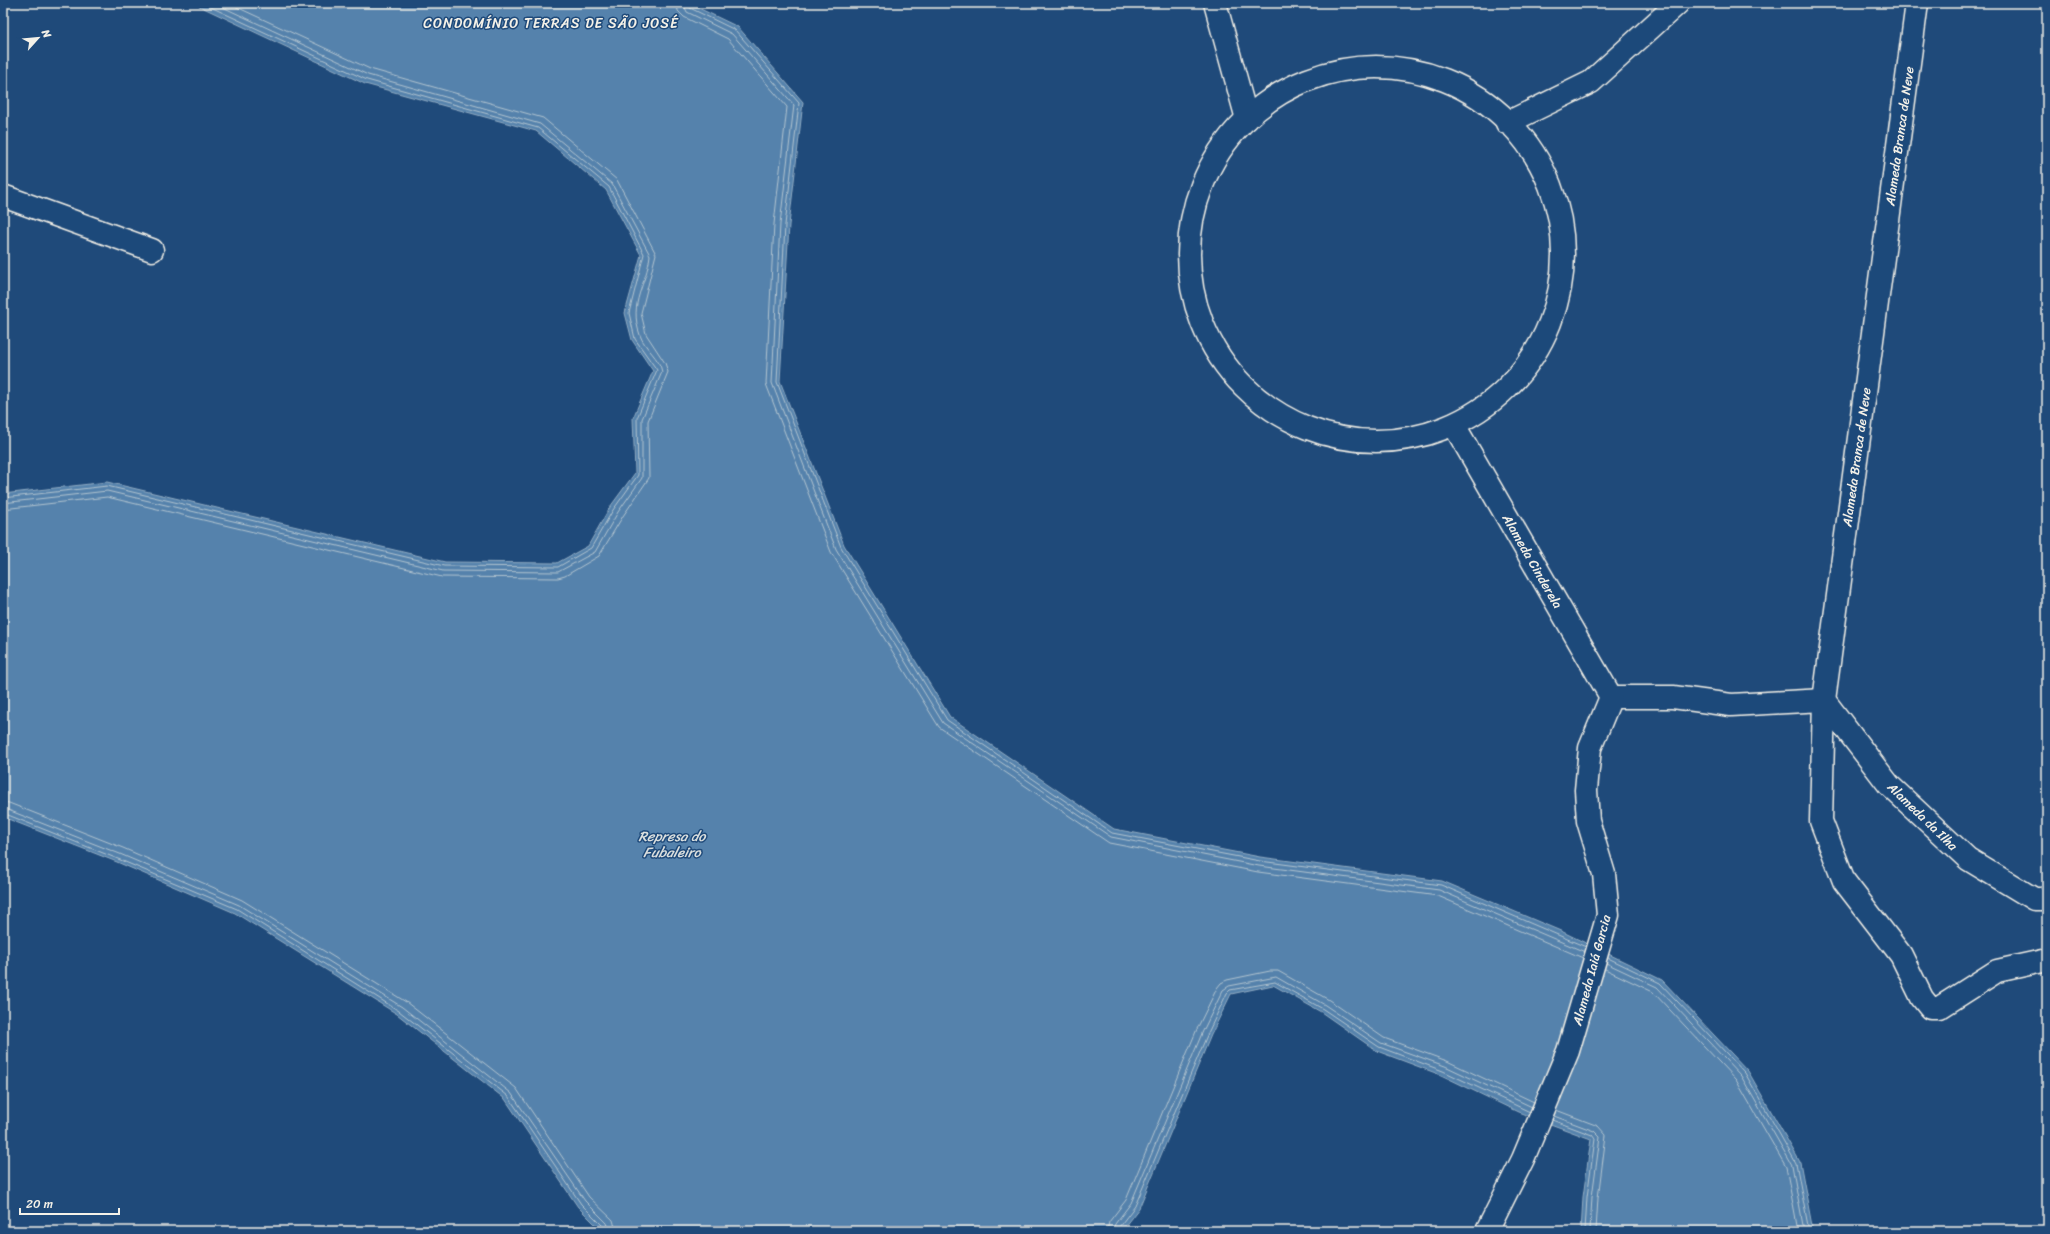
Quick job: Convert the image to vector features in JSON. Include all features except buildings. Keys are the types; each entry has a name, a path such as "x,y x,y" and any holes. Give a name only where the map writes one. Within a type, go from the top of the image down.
{"street":[{"path":"1214,3 1247,119"},
{"path":"1507,122 1590,82 1678,3"},
{"name":"Alameda Branca de Neve","path":"1917,3 1824,700 1821,821 1844,880 1901,955 1922,998 1930,1008 1939,1008 1997,971 2047,960"},
{"path":"1352,67 1401,68 1449,81 1492,106 1507,122 1526,142 1550,184 1562,230 1562,278 1550,324 1528,366 1495,400 1454,425 1407,440 1358,441 1310,429 1266,406 1230,371 1205,329 1191,281 1190,231 1202,183 1227,140 1262,105 1304,80 1352,67"},
{"path":"3,196 152,250"},
{"name":"Alameda Cinderela","path":"1454,425 1611,697"},
{"path":"1611,697 1673,697 1731,705 1824,700"},
{"name":"Alameda Iaiá Garcia","path":"1487,1231 1523,1159 1568,1051 1608,916 1604,874 1588,822 1586,790 1590,748 1611,697"},
{"name":"Alameda da Ilha","path":"1824,700 1889,785 1968,859 2034,899 2047,900"}],"water":[{"name":"Represa do Fubaleiro","path":"193,3 688,3 738,27 803,102 789,225 780,381 844,545 950,717 1114,829 1260,857 1442,881 1563,932 1662,980 1748,1071 1800,1162 1813,1231 1581,1231 1583,1197 1591,1139 1518,1112 1441,1075 1377,1051 1321,1012 1273,985 1231,994 1211,1035 1139,1208 1121,1231 602,1231 578,1207 505,1099 397,1014 235,913 117,862 3,817 3,494 107,482 445,562 557,563 588,546 610,507 635,473 633,418 653,371 632,340 625,313 641,255 606,190 536,131 365,84"}],"district":[{"name":"CONDOMÍNIO TERRAS DE SÃO JOSÉ","path":"551,23"}]}
